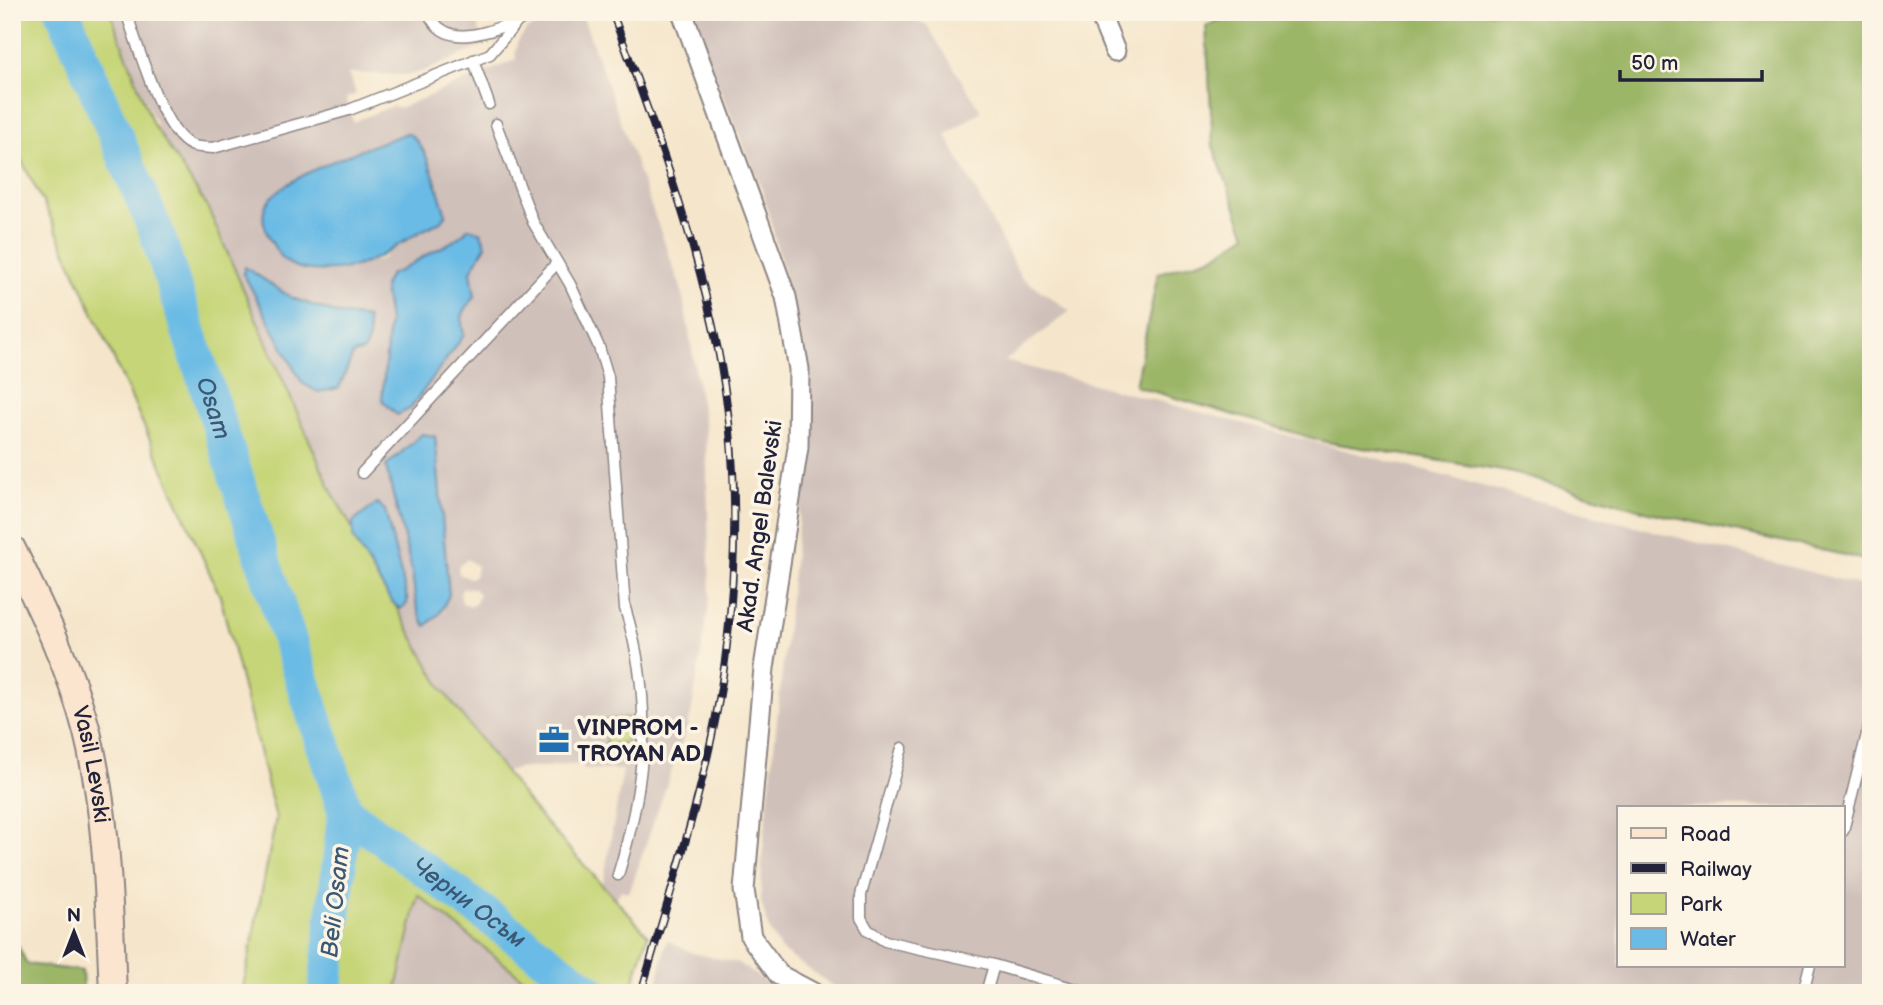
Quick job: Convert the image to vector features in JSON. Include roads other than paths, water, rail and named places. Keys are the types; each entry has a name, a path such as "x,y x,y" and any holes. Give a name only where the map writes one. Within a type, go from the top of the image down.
{"main road":[{"name":"Vasil Levski","path":"12,549 69,673 87,732 99,792 106,858 113,993"}],"street":[{"name":"Akad. Angel Balevski","path":"682,12 786,297 799,369 798,447 764,668 744,890 751,937 779,975 813,993"},
{"path":"1099,12 1115,51"}],"lane":[{"path":"126,12 165,114 177,133 191,145 213,148 349,110 473,60 499,47 506,33 518,21"},
{"path":"429,12 432,21 450,34 468,38 518,21 535,12"},
{"path":"473,60 489,104"},
{"path":"496,124 533,222 599,347 608,377 625,608 636,644 644,761 633,826 618,875"},
{"path":"362,473 557,263"},
{"path":"1844,827 1871,718"},
{"path":"902,748 861,895 861,918 868,930 884,941 994,965 1089,993"},
{"path":"986,993 994,965"},
{"path":"1803,993 1810,967"}],"water":[{"path":"407,133 421,147 431,169 446,215 441,222 361,265 310,270 291,265 284,260 265,227 264,210 270,198 284,186 326,164"},
{"path":"469,228 481,233 486,245 471,271 475,297 463,314 464,335 410,409 397,415 382,400 389,322 384,287 389,275 453,241"},
{"path":"245,267 292,298 338,314 367,318 369,338 364,351 353,354 339,388 318,392 302,383 243,273"},
{"path":"422,434 435,436 449,595 440,613 426,626 417,607 412,573 386,466"},
{"path":"377,503 385,510 407,598 407,604 400,609 391,601 353,538 353,522"}],"waterway":[{"name":"Osam","path":"63,12 156,231 345,811 325,993"},
{"name":"Черни Осъм","path":"345,811 592,993"}],"railway":[{"path":"612,12 672,179 709,307 729,423 734,497 731,608 713,733 692,820 641,993"}],"place":[{"name":"VINPROM - TROYAN AD","path":"554,740"}],"water label":[{"name":"Beli Osam","path":"335,902"}]}
